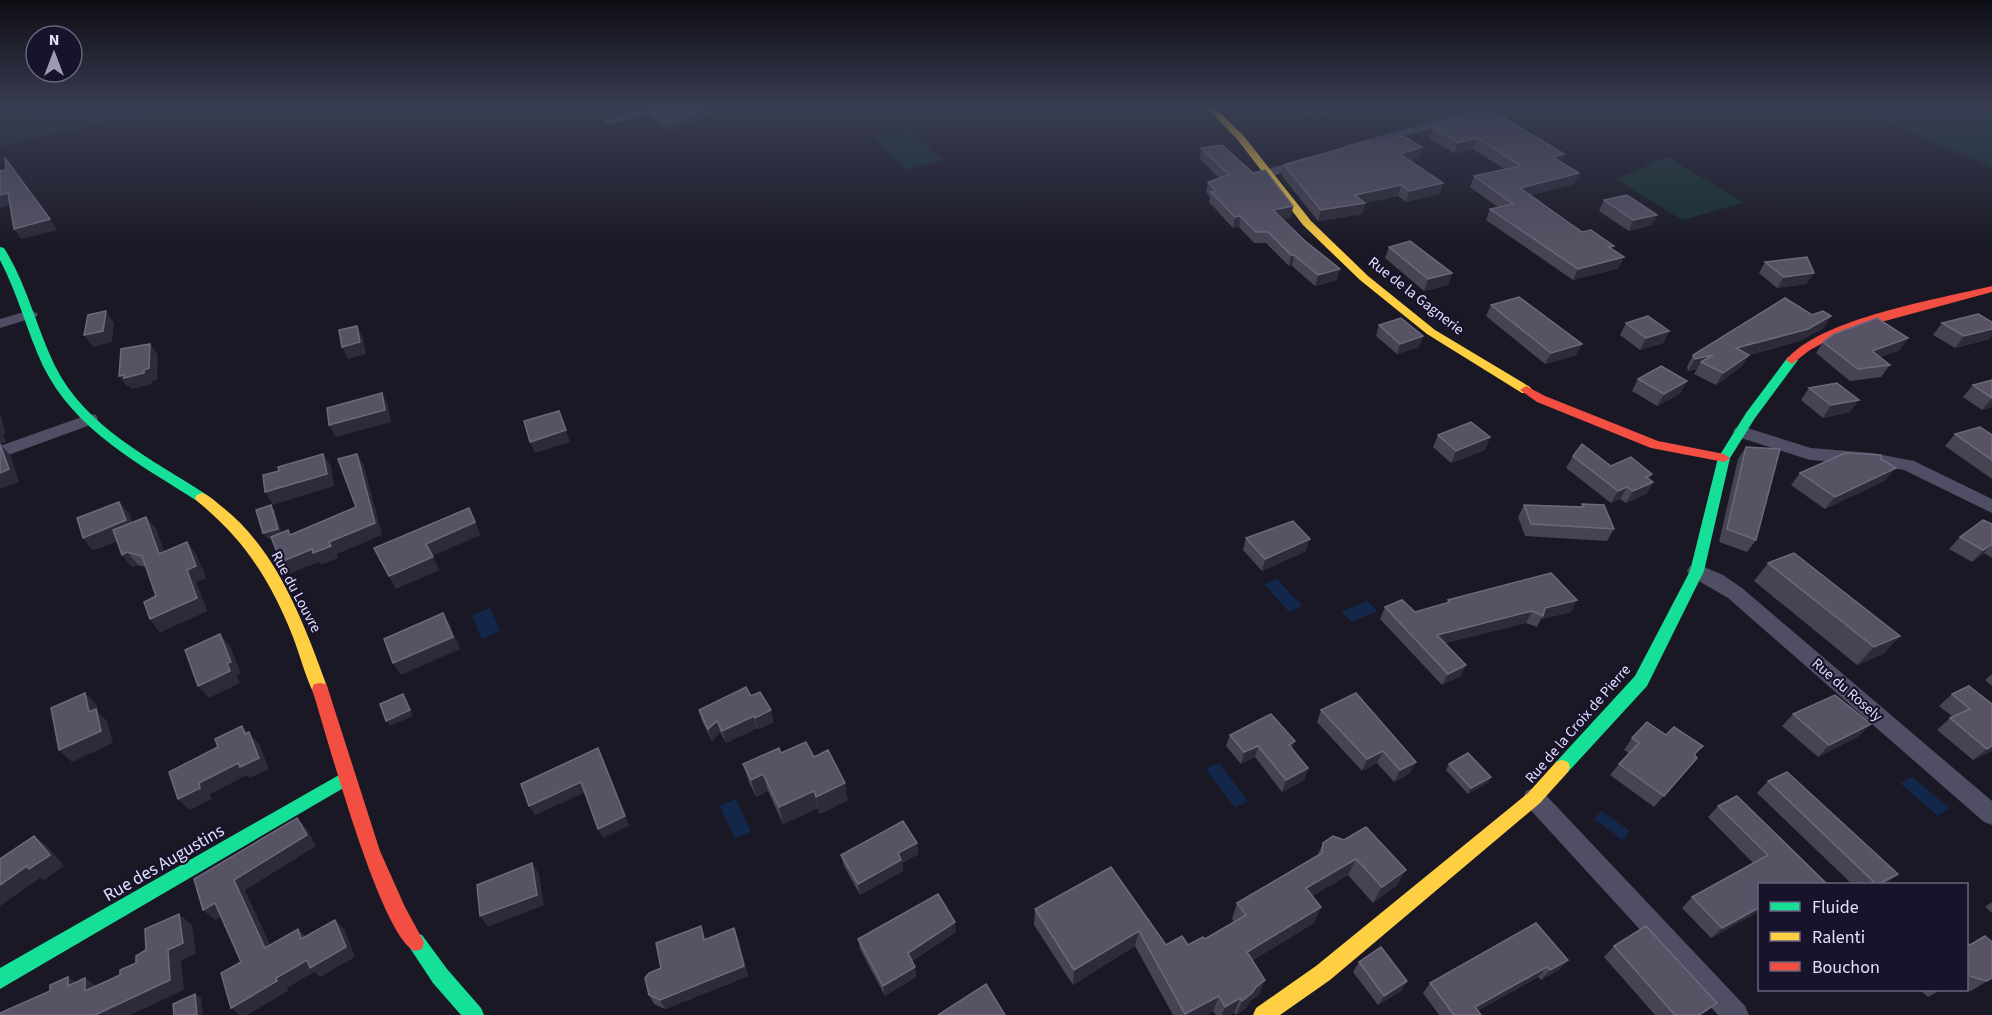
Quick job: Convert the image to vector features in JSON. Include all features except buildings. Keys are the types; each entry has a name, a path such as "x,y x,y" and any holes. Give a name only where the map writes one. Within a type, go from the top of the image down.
{"street":[{"name":"Rue de la Gagnerie","path":"1254,154 1307,224 1364,278 1431,332 1541,399 1655,445 1724,458"},
{"path":"1269,173 1314,159"},
{"name":"Rue du Louvre","path":"0,250 21,288 51,373 61,389 90,419 144,463 224,512 261,559 287,603 309,652 346,778 392,903 428,964 474,1015"},
{"name":"Rue de la Croix de Pierre","path":"1263,1015 1323,973 1534,798 1641,681 1697,571 1724,458 1749,416 1795,356 1818,340 1850,326 1992,288"},
{"path":"0,324 31,314"},
{"path":"0,453 90,419"},
{"path":"1741,432 1810,454 1872,459 1908,465 1992,507"},
{"name":"Rue du Rosely","path":"1697,571 1736,593 1992,815"},
{"name":"Rue des Augustins","path":"0,979 346,778"},
{"path":"1534,798 1736,1015"}],"green space":[{"path":"890,154 937,154 943,160 906,170"},
{"path":"1962,154 1992,154 1992,168"},
{"path":"1668,157 1744,203 1682,220 1616,179"}],"water":[{"path":"1277,579 1302,606 1289,612 1264,584"},
{"path":"1367,601 1377,611 1352,622 1341,612"},
{"path":"490,608 500,631 482,639 472,616"},
{"path":"1219,763 1248,801 1235,808 1206,769"},
{"path":"1912,777 1950,808 1938,816 1900,783"},
{"path":"736,799 751,832 735,839 720,806"},
{"path":"1602,811 1630,831 1622,840 1594,819"}],"traffic: fast":[{"path":"0,250 8,264 50,368 63,390 97,427 138,457 202,498"},
{"path":"1562,767 1641,681 1697,571 1724,458 1750,416 1792,360"},
{"path":"0,979 346,778"},
{"path":"415,942 440,976 474,1015"}],"traffic: slow":[{"path":"1254,154 1307,223 1364,278 1431,332 1526,390"},
{"path":"202,498 244,536 276,583 300,635 320,689"},
{"path":"1263,1015 1323,973 1534,798 1562,767"}],"traffic: jam":[{"path":"1792,360 1806,347 1855,325 1992,289"},
{"path":"1526,390 1541,399 1655,445 1724,458"},
{"path":"320,689 371,851 398,913 415,942"}]}
